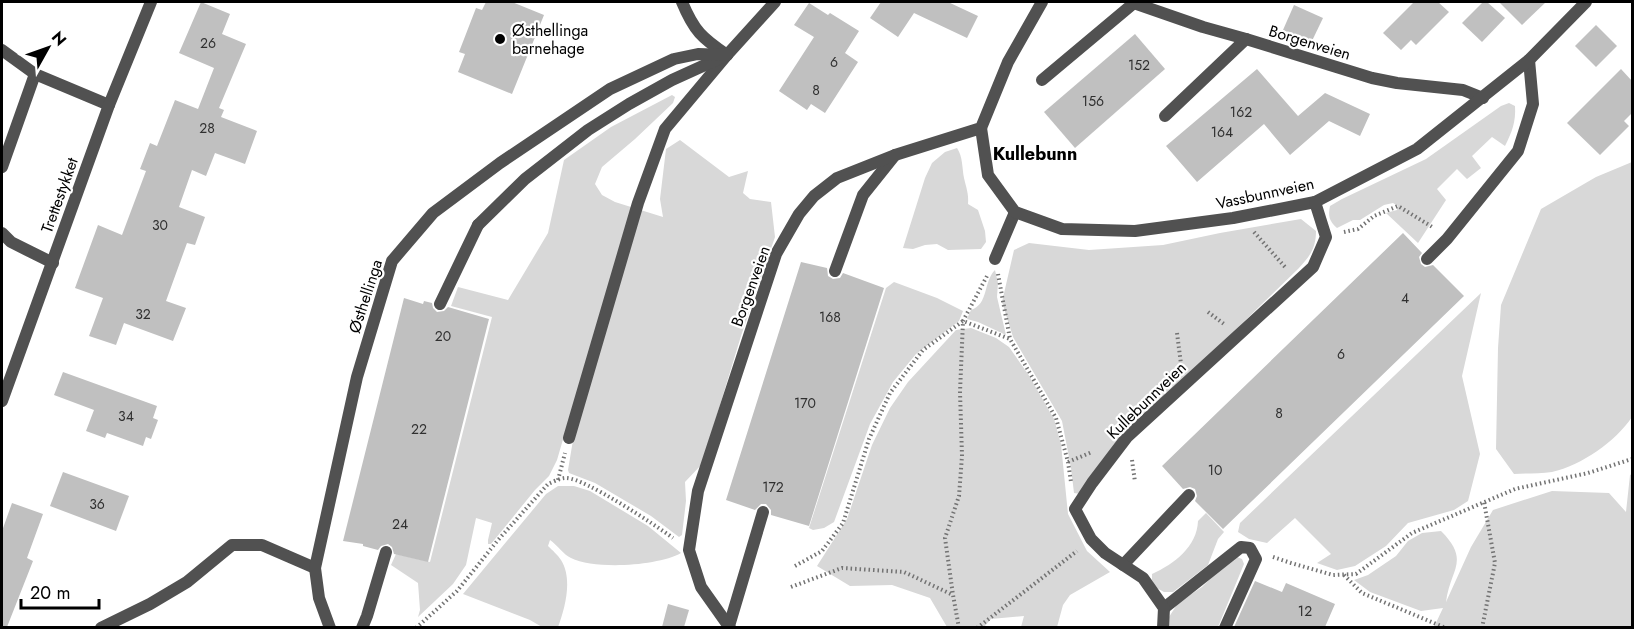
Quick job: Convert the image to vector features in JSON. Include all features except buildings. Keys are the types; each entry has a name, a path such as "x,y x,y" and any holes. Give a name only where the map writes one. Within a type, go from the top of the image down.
{"street":[{"name":"Trettestykket","path":"2,401 109,105 151,2"},
{"path":"682,2 700,34 706,41 727,55"},
{"path":"569,438 638,203 665,129 775,2"},
{"path":"995,259 1015,212 988,175 981,128 1008,62 1042,2"},
{"path":"1042,80 1132,2"},
{"name":"Borgenveien","path":"1132,2 1203,27 1372,78 1463,90 1483,98"},
{"name":"Vassbunnveien","path":"1015,212 1062,229 1135,231 1240,216 1315,202 1417,149 1529,60 1586,2"},
{"path":"1165,116 1246,39"},
{"path":"2,50 35,74 109,105"},
{"name":"Østhellinga","path":"330,627 319,597 315,568 357,377 392,261 433,213 500,163 610,89 674,59 698,54 727,55"},
{"path":"440,304 478,225 525,179 588,130 629,104 672,80 727,55"},
{"path":"1428,259 1518,151 1533,104 1529,60"},
{"path":"2,167 35,74"},
{"name":"Borgenveien","path":"730,627 702,587 689,550 698,491 776,254 799,214 814,196 837,178 896,155 981,128"},
{"path":"835,271 863,195 896,155"},
{"path":"1315,202 1326,237"},
{"path":"3,236 52,263"},
{"name":"Kullebunnveien","path":"1075,509 1127,437 1313,267 1326,237"},
{"path":"1123,565 1189,495"},
{"path":"1075,509 1091,539 1105,553 1143,578 1164,608 1163,627"},
{"path":"730,627 763,512"},
{"path":"101,627 150,604 187,582 232,545 262,544 315,568"},
{"path":"1164,608 1235,551 1241,547 1250,548 1256,560 1225,627"},
{"path":"362,627 368,616 386,552"}],"path":[{"path":"1326,237 1358,229 1374,216 1398,206 1430,225"},
{"path":"1240,216 1298,282"},
{"path":"959,627 945,538 959,496 962,456 960,392 963,321 995,259"},
{"path":"995,259 1010,339 1056,418 1068,462 1075,509"},
{"path":"963,321 1010,339"},
{"path":"795,566 822,551 843,523 869,439 890,393 923,350 963,321"},
{"path":"558,480 569,438"},
{"path":"1250,548 1333,575 1356,574 1412,533 1515,489 1588,474 1632,459"},
{"path":"416,627 457,591 498,540 548,484 558,480 567,478 586,485 650,521 689,550"},
{"path":"1482,627 1495,563 1485,502"},
{"path":"977,627 1071,557 1091,539"},
{"path":"791,587 842,567 904,572 953,595"},
{"path":"1343,575 1362,593 1446,627"}],"shaded area":[{"path":"672,95 675,97 673,103 602,167 595,184 602,195 615,202 663,217 660,199 666,149 680,140 729,177 748,171 743,193 750,199 771,202 775,237 741,336 702,464 685,482 686,501 682,535 679,537 651,516 595,483 569,473 573,440 564,436 557,460 549,476 491,544 488,544 488,540 492,523 476,518 466,565 453,584 418,617 420,610 418,583 391,565 396,554 430,562 492,317 451,306 458,287 508,300 548,233 564,160 611,127"},
{"path":"1509,103 1515,106 1515,117 1505,146 1492,137 1472,156 1481,168 1467,179 1457,169 1437,189 1446,200 1418,243 1386,213 1397,210 1398,206 1393,203 1384,205 1360,220 1353,220 1337,228 1332,223 1329,216 1330,206 1426,159 1501,106"},
{"path":"957,148 968,194 968,204 978,210 986,242 981,249 948,250 937,244 913,249 903,248 932,163 945,152"},
{"path":"1632,162 1632,417 1607,444 1575,464 1552,472 1514,474 1496,449 1501,305 1541,209 1596,177"},
{"path":"1301,219 1316,231 1314,247 1303,264 1102,460 1080,494 1074,493 1062,421 1013,337 1002,302 1014,250 1029,243 1089,250 1163,245"},
{"path":"995,270 998,283 997,297 1006,335 967,319 971,310 981,303"},
{"path":"894,282 937,298 963,311 959,321 916,354 893,382 870,424 834,522 824,528 813,530 809,528 886,288"},
{"path":"1481,293 1462,376 1480,454 1468,501 1454,510 1408,523 1386,546 1355,566 1337,570 1317,563 1331,554 1295,518 1267,543 1249,539 1238,532 1240,523"},
{"path":"971,328 996,338 1009,347 1028,374 1054,419 1061,444 1068,514 1087,551 1110,572 1070,595 1063,605 1057,627 1021,627 1024,616 991,619 984,627 947,627 930,598 892,585 850,586 817,566 847,519 872,445 890,408 908,382 956,330"},
{"path":"1632,474 1632,627 1434,627 1443,608 1421,611 1370,592 1354,580 1368,575 1396,556 1408,541 1422,533 1441,531 1450,541 1457,558 1446,602 1471,547 1493,510 1552,491 1609,493 1626,512 1630,475"},
{"path":"558,486 574,486 590,491 648,526 681,553 642,563 595,564 571,558 550,540 548,546 561,560 567,576 565,602 558,627 542,627 530,620 463,594 546,494"},
{"path":"1206,513 1224,532 1218,539 1208,565 1173,592 1164,592 1155,587 1152,574 1183,554 1193,539 1198,521"},
{"path":"1237,557 1242,559 1244,564 1218,627 1168,628 1169,617 1178,603 1202,587 1228,561"}],"place":[{"name":"Østhellinga barnehage","path":"500,39"}],"district":[{"name":"Kullebunn","path":"1035,154"}]}
